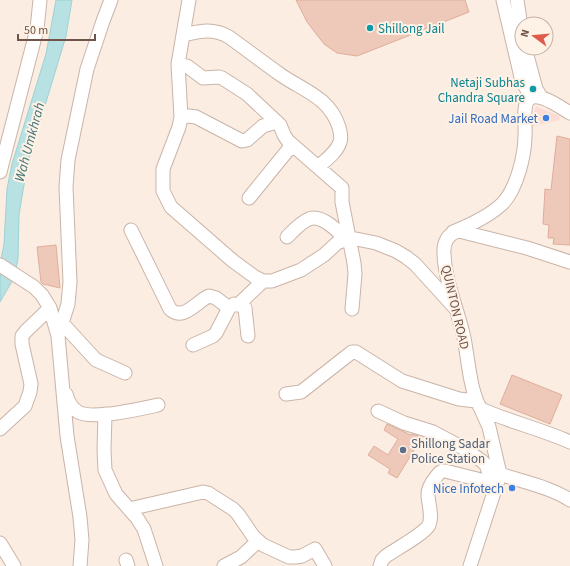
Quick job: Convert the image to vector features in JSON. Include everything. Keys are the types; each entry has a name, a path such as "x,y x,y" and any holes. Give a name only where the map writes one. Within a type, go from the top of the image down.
{"street":[{"path":"0,172 36,29 40,0"},
{"path":"80,566 82,540 80,517 67,436 62,383 60,329 68,304 70,282 66,186 68,160 87,69 111,0"},
{"path":"189,0 178,64 181,117 179,128 163,169 163,191 171,207 233,261 263,281 272,281 300,270 324,255 337,244 347,240 356,239 376,243 396,251 406,257 415,264 456,309"},
{"path":"504,0 521,77 526,88 570,113"},
{"path":"517,0 519,16"},
{"path":"183,35 213,31 221,33 229,37 283,77 314,94 325,103 338,124 341,134 337,149 318,167"},
{"path":"527,56 539,96"},
{"path":"178,64 187,66 203,78 222,78 247,94 280,125 284,135 292,145 342,188 342,202 347,240 354,263 355,274 352,308"},
{"path":"453,232 466,227 491,212 504,202 513,187 522,162 525,149 525,117 527,103 529,99 539,96"},
{"path":"181,117 196,117 242,141 247,140 263,126 277,122"},
{"path":"249,198 292,145"},
{"path":"287,237 304,222 315,218 337,230 347,240"},
{"path":"131,230 170,309 177,314 209,296 233,307 242,306 245,308 248,336"},
{"path":"453,232 459,231 527,248 570,262"},
{"name":"QUINTON ROAD","path":"453,232 445,244 444,254 448,282 464,337 479,405 489,427 496,478"},
{"path":"0,265 26,282 42,295 60,329 90,355 96,360 125,373"},
{"path":"193,345 213,336 233,307 263,281"},
{"path":"0,429 25,406 32,384 22,344 22,336 50,308"},
{"path":"286,394 301,392 352,352 356,352 402,382 479,405 506,420 538,429 570,442"},
{"path":"62,383 68,400 73,408 86,414 105,414 158,406"},
{"path":"378,411 404,423 433,432 463,448 482,461 496,478"},
{"path":"105,414 105,470 116,494 137,518 144,529 156,566"},
{"path":"380,566 382,560 386,556 423,531 428,525 430,513 428,495 429,489 439,473 442,471 481,480 496,478 543,488 564,496 570,500"},
{"path":"470,566 496,478"},
{"path":"129,509 203,492 233,509 258,541 263,545 289,556 302,556 315,549 325,566"},
{"path":"224,566 241,557 258,541"},
{"path":"0,543 14,566"}],"shaded area":[{"name":"Jail Road Market","path":"536,106 559,116 560,120 530,127"}],"water":[{"name":"Wah Umkhrah","path":"56,0 72,0 66,36 28,162 19,214 18,259 14,278 0,302 0,264 4,244 7,189 12,164 46,54"}],"building":[{"name":"Shillong Jail","path":"296,0 465,0 469,12 357,56 337,53 324,44 307,22"},
{"path":"557,136 570,139 570,245 553,244 554,238 548,238 549,225 543,224 545,189 551,190"},
{"path":"56,245 60,288 43,284 41,282 37,247"},
{"path":"512,375 562,395 550,424 500,404"},
{"name":"Shillong Sadar Police Station","path":"387,424 411,435 422,437 397,478 388,473 390,469 368,455 374,446 388,455 398,439 384,430"}],"place":[{"name":"Shillong Jail","path":"370,28"},
{"name":"Netaji Subhas Chandra Square","path":"533,89"},
{"name":"Jail Road Market","path":"546,118"},
{"name":"Shillong Sadar Police Station","path":"403,450"},
{"name":"Nice Infotech","path":"512,488"}]}
